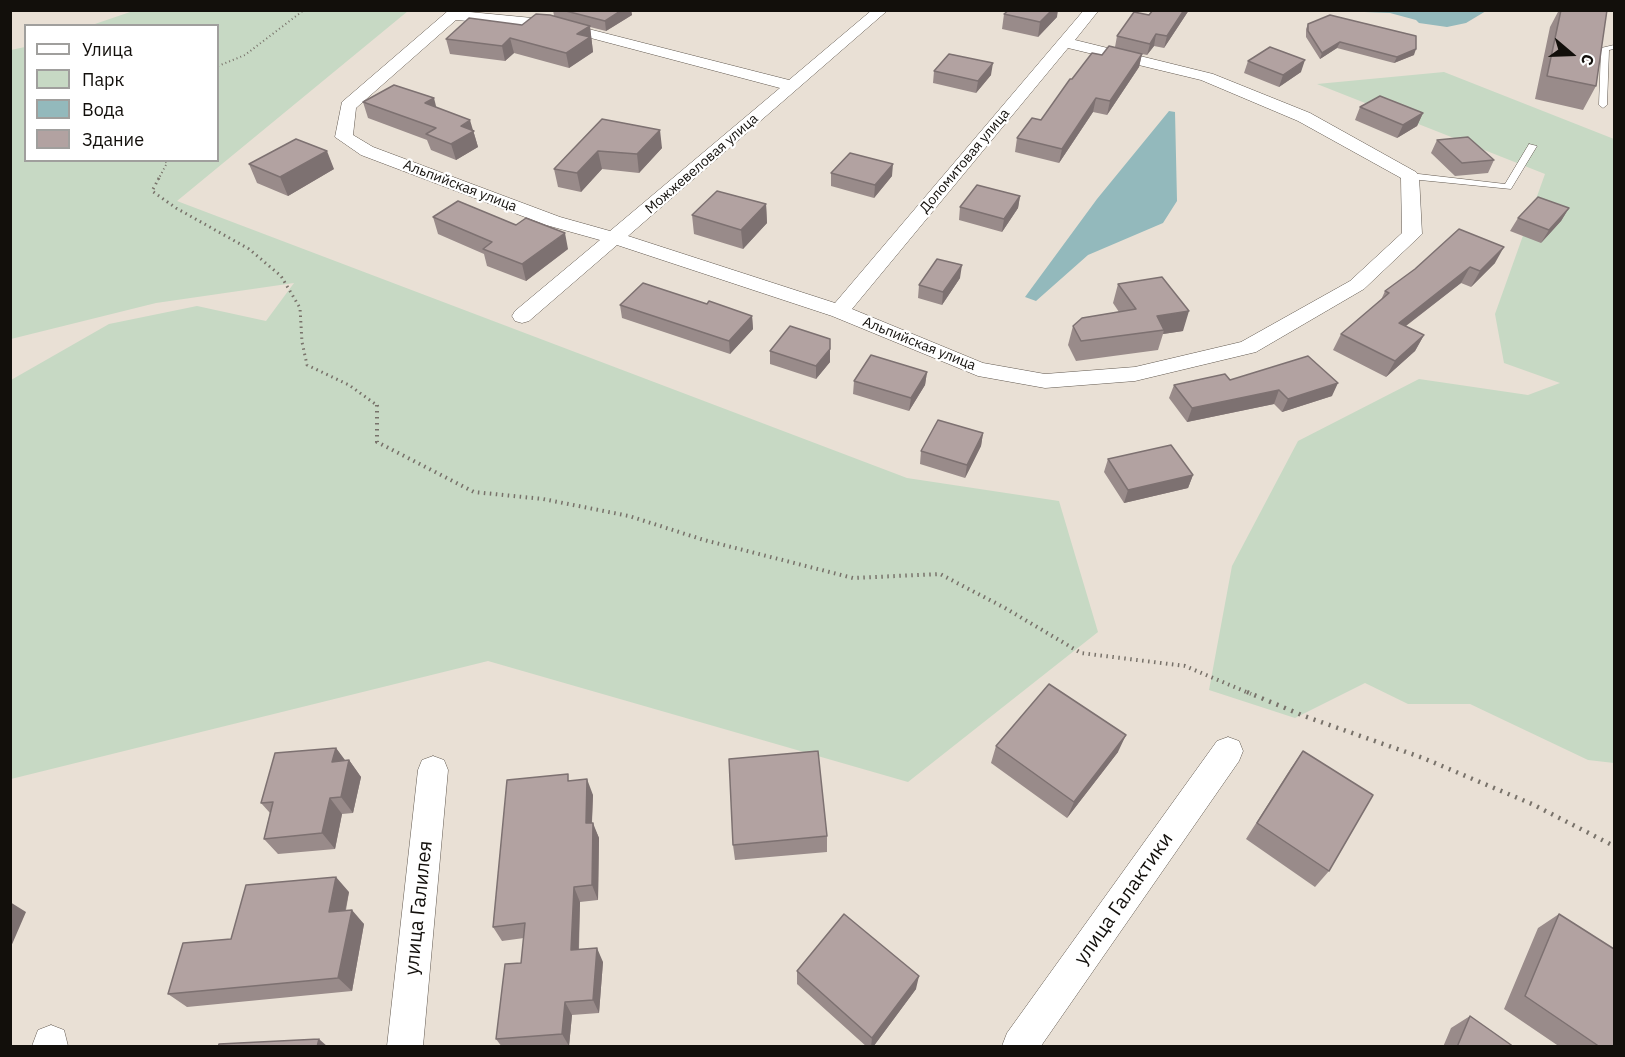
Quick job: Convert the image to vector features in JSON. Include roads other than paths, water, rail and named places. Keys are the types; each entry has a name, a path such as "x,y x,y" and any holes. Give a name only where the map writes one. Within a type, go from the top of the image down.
{"street":[{"name":"Можжевеловая улица","path":"522,316 881,10"},
{"name":"Доломитовая улица","path":"838,311 1092,10"},
{"path":"456,13 553,24 793,86"},
{"name":"Альпийская улица","path":"456,13 348,106 345,137 368,151 531,213 616,238 838,311 978,369 1045,381 1135,374 1248,347 1357,285 1412,234 1410,176"},
{"path":"1064,42 1207,77 1304,117 1410,176"},
{"name":"улица Галактики","path":"1020,1047 1228,751"},
{"name":"улица Галилея","path":"405,1047 433,771"}],"lane":[{"path":"1603,105 1605,48 1614,47"},
{"path":"1410,176 1508,187 1532,146"}],"water":[{"path":"1339,11 1486,11 1466,23 1447,27 1419,23 1416,20 1390,13"},
{"path":"1169,111 1175,112 1177,201 1163,223 1088,255 1036,301 1025,297 1097,199"}]}
